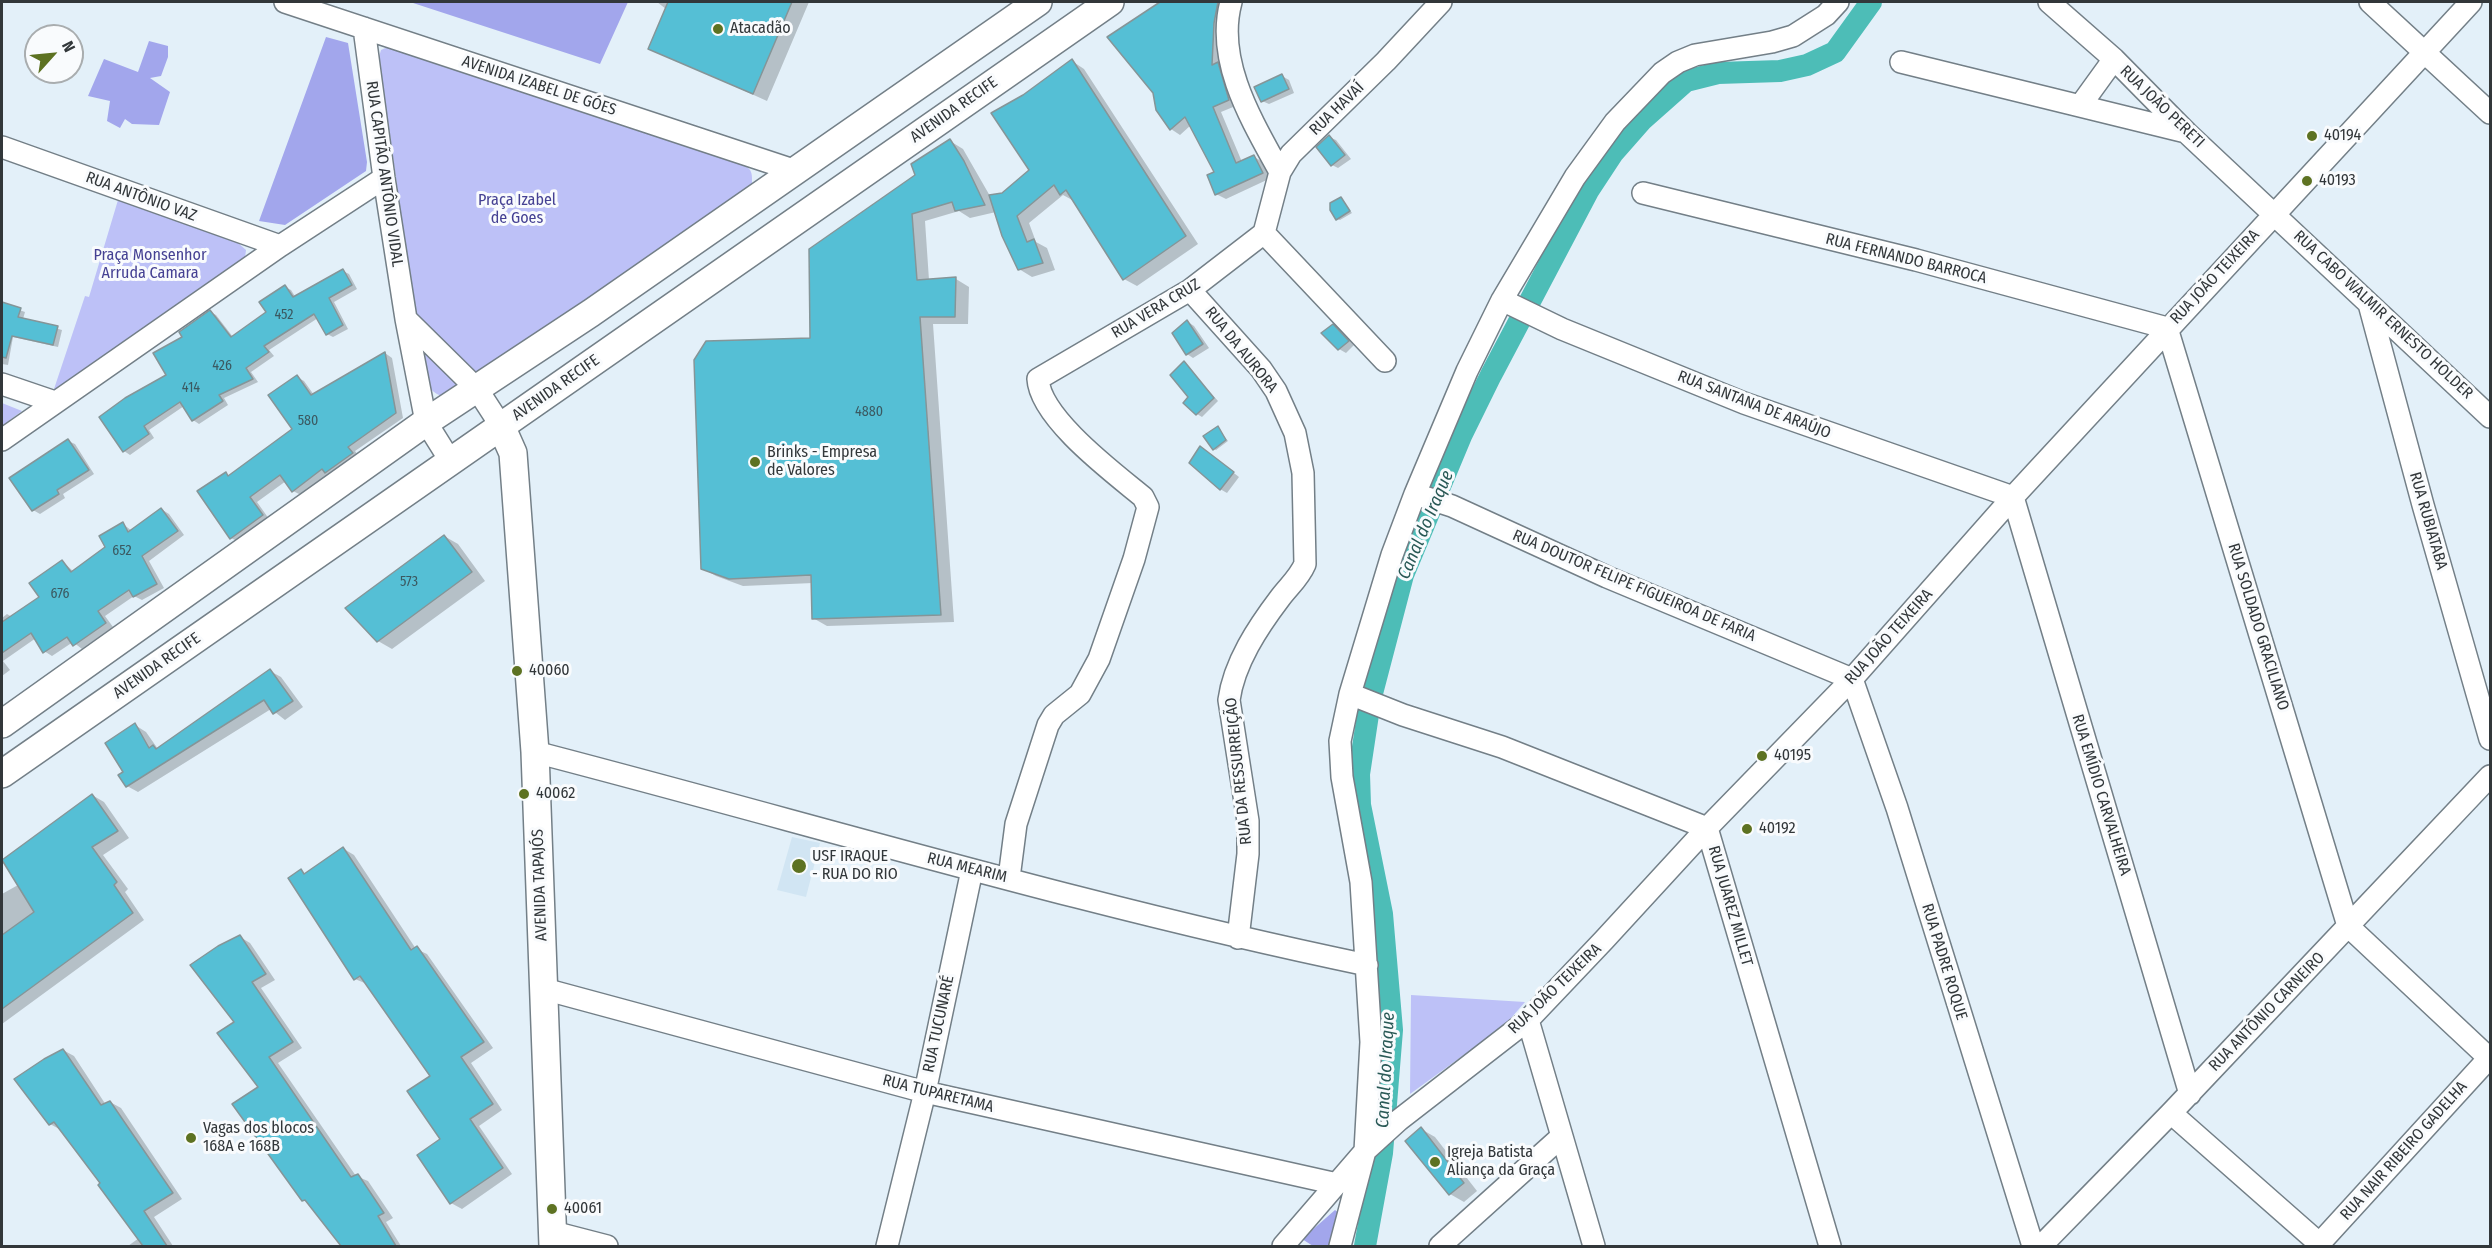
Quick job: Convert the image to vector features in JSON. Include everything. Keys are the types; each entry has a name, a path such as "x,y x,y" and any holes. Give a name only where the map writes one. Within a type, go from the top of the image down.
{"main road":[{"path":"2,724 426,422 1038,2"},
{"name":"AVENIDA RECIFE","path":"2,774 1110,2"},
{"name":"AVENIDA TAPAJÓS","path":"501,426 513,453 535,752 553,1239"}],"street":[{"name":"AVENIDA IZABEL DE GÓES","path":"285,2 794,170"},
{"path":"1231,2 1226,26 1227,51 1243,98 1280,172"},
{"name":"RUA HAVAÍ","path":"1264,233 1280,172 1291,154 1386,61 1441,2"},
{"path":"1340,1246 1365,1150 1371,1042 1361,882 1342,777 1340,741 1355,696 1392,555 1421,497 1467,371 1507,303 1575,177 1615,122 1662,73 1678,62 1695,55 1792,36 1826,15 1838,2"},
{"name":"RUA JOÃO PERETI","path":"2049,2 2114,60 2187,133 2276,213"},
{"path":"2370,2 2490,113"},
{"name":"RUA JOÃO TEIXEIRA","path":"1283,1246 1365,1150 1399,1120 1528,1020 1707,828 1852,679 2167,328 2471,2"},
{"name":"RUA CAPITÃO ANTÔNIO VIDAL","path":"364,28 406,319 426,422 451,462"},
{"path":"2080,106 2114,60"},
{"path":"1901,62 2187,133"},
{"name":"RUA ANTÔNIO VAZ","path":"2,147 280,246"},
{"path":"2,440 280,246 384,178"},
{"name":"RUA FERNANDO BARROCA","path":"1643,193 1916,261 2167,328"},
{"name":"RUA CABO WALMIR ERNESTO HOLDER","path":"2276,213 2490,417"},
{"path":"1264,233 1385,361"},
{"name":"RUA VERA CRUZ","path":"1009,878 1017,824 1048,725 1054,715 1080,694 1099,660 1134,559 1148,507 1143,497 1087,450 1054,415 1038,384 1038,379 1190,290 1264,233"},
{"name":"RUA DA AURORA","path":"1190,290 1261,369 1286,411 1301,454 1306,554"},
{"name":"RUA RUBIATABA","path":"2368,302 2422,505 2490,739"},
{"name":"RUA SANTANA DE ARAÚJO","path":"1507,303 1744,403 2013,497"},
{"path":"406,319 477,389"},
{"name":"RUA SOLDADO GRACILIANO","path":"2167,328 2348,926"},
{"path":"2,384 55,402"},
{"name":"AVENIDA TAPAJÓS","path":"477,389 501,426"},
{"name":"RUA DOUTOR FELIPE FIGUEIROA DE FARIA","path":"1421,497 1452,506 1607,578 1852,679"},
{"name":"RUA EMÍDIO CARVALHEIRA","path":"2013,497 2190,1094"},
{"name":"RUA DA RESSURREIÇÃO","path":"1238,938 1248,854 1248,821 1229,700 1232,681 1243,656 1264,621 1301,574 1306,554"},
{"name":"RUA PADRE ROQUE","path":"1852,679 1897,808 2033,1246"},
{"name":"RUA JUAREZ MILLET","path":"1355,696 1404,715 1502,747 1707,828 1830,1246"},
{"name":"RUA MEARIM","path":"535,752 972,870 1238,938 1367,965"},
{"name":"RUA ANTÔNIO CARNEIRO","path":"2040,1246 2190,1094 2490,776"},
{"name":"RUA TUCUNARÉ","path":"887,1246 925,1092 972,870"},
{"path":"2348,926 2490,1059"},
{"name":"RUA TUPARETAMA","path":"544,990 925,1092 1337,1184"},
{"path":"1528,1020 1594,1246"},
{"name":"RUA NAIR RIBEIRO GADELHA","path":"2321,1245 2490,1059"},
{"path":"2171,1113 2321,1245"},
{"path":"1440,1246 1561,1137"},
{"path":"553,1239 607,1246"}],"shaded area":[{"path":"410,2 628,2 600,64"},
{"path":"326,37 348,43 367,162 366,171 285,225 259,221"},
{"path":"149,41 168,46 168,57 161,76 150,78 170,92 159,125 132,124 125,119 120,128 107,121 110,101 88,96 104,59 138,72"},
{"name":"USF IRAQUE - RUA DO RIO","path":"792,837 820,843 806,897 777,890"},
{"path":"1335,1210 1343,1216 1330,1246 1313,1246 1302,1239"}],"green space":[{"name":"Praça Izabel de Goes","path":"390,46 744,165 752,175 752,184 482,374 442,396 429,387 422,363 379,57 381,50"},
{"name":"Praça Monsenhor Arruda Camara","path":"118,200 237,242 246,250 245,258 53,392 85,296 89,297"},
{"path":"2,403 22,411 2,426"},
{"path":"1411,995 1525,1002 1505,1025 1410,1094"}],"building":[{"name":"Atacadão","path":"668,2 792,2 753,94 648,49"},
{"path":"1160,2 1218,2 1214,23 1212,65 1218,62 1229,100 1213,107 1236,163 1254,155 1263,173 1215,195 1207,175 1214,172 1185,117 1170,130 1156,110 1153,93 1107,37"},
{"path":"1072,59 1186,236 1123,280 1066,190 1060,195 1054,185 1017,216 1027,242 1034,239 1043,263 1018,270 1002,236 989,195 1002,193 1029,170 991,113 1023,95"},
{"path":"1282,74 1289,89 1261,102 1254,87"},
{"path":"1329,135 1345,155 1331,166 1316,147"},
{"path":"950,139 964,161 985,205 955,211 952,202 912,214 917,280 956,277 955,317 920,317 941,615 812,619 811,575 729,579 701,569 694,360 706,341 810,338 809,249 915,175 911,164"},
{"path":"1341,197 1350,211 1336,220 1330,210 1330,203"},
{"path":"343,269 352,285 329,298 343,325 326,335 314,314 264,346 269,352 246,368 253,379 219,395 223,401 192,421 180,402 144,426 149,434 123,452 99,417 125,398 166,375 153,353 182,337 179,332 210,310 231,337 266,312 259,302 285,285 293,297"},
{"path":"2,302 21,308 18,317 58,326 53,345 12,336 6,358 2,357"},
{"path":"1187,320 1203,344 1186,355 1172,333"},
{"path":"1333,324 1349,341 1338,350 1321,333"},
{"path":"385,352 396,413 348,447 353,453 325,473 322,469 292,492 280,475 250,497 263,515 230,539 197,491 226,472 228,476 292,429 268,395 297,375 311,395"},
{"path":"1184,361 1214,398 1196,415 1183,403 1188,397 1170,375"},
{"path":"1218,426 1226,440 1213,450 1203,436"},
{"path":"68,439 89,470 57,490 59,494 32,511 9,478"},
{"path":"1200,446 1234,472 1220,490 1189,463"},
{"path":"161,508 178,531 142,556 157,584 133,597 129,590 98,611 106,623 73,646 67,637 43,653 31,633 2,653 2,622 39,597 29,583 62,560 71,572 105,547 99,536 123,522 128,532"},
{"path":"444,535 472,572 377,642 345,608"},
{"path":"270,669 293,701 273,714 264,700 126,787 118,775 123,772 105,743 135,723 149,748 153,745 156,749"},
{"path":"92,794 118,831 92,847 117,882 114,885 133,913 2,1009 2,935 34,912 2,860"},
{"path":"343,847 411,950 417,946 484,1042 461,1057 493,1104 470,1119 503,1168 450,1204 417,1155 440,1139 407,1091 430,1076 360,976 354,980 288,878 301,869 304,874"},
{"path":"240,935 266,974 252,982 293,1042 269,1057 351,1177 358,1174 384,1213 378,1216 396,1246 341,1246 305,1200 302,1201 232,1104 258,1087 217,1033 234,1022 190,965 218,946"},
{"path":"63,1049 101,1105 110,1101 173,1193 144,1211 167,1246 143,1246 98,1185 100,1183 54,1122 49,1125 14,1079"},
{"name":"Igreja Batista Aliança da Graça","path":"1421,1127 1464,1183 1449,1195 1405,1141"}],"waterway":[{"name":"Canal do Iraque","path":"1365,1246 1382,1153 1392,1030 1382,914 1360,805 1359,774 1370,701 1403,575 1461,436 1491,375 1588,191 1613,153 1642,120 1686,81 1718,73 1780,71 1807,65 1835,52 1871,2"}],"place":[{"name":"Atacadão","path":"718,29"},
{"name":"40194","path":"2312,136"},
{"name":"40193","path":"2307,181"},
{"name":"Brinks - Empresa de Valores","path":"755,462"},
{"name":"40060","path":"517,671"},
{"name":"40195","path":"1762,756"},
{"name":"40062","path":"524,794"},
{"name":"40192","path":"1747,829"},
{"name":"USF IRAQUE - RUA DO RIO","path":"799,866"},
{"name":"Vagas dos blocos 168A e 168B","path":"191,1138"},
{"name":"Igreja Batista Aliança da Graça","path":"1435,1162"},
{"name":"40061","path":"552,1209"}]}
